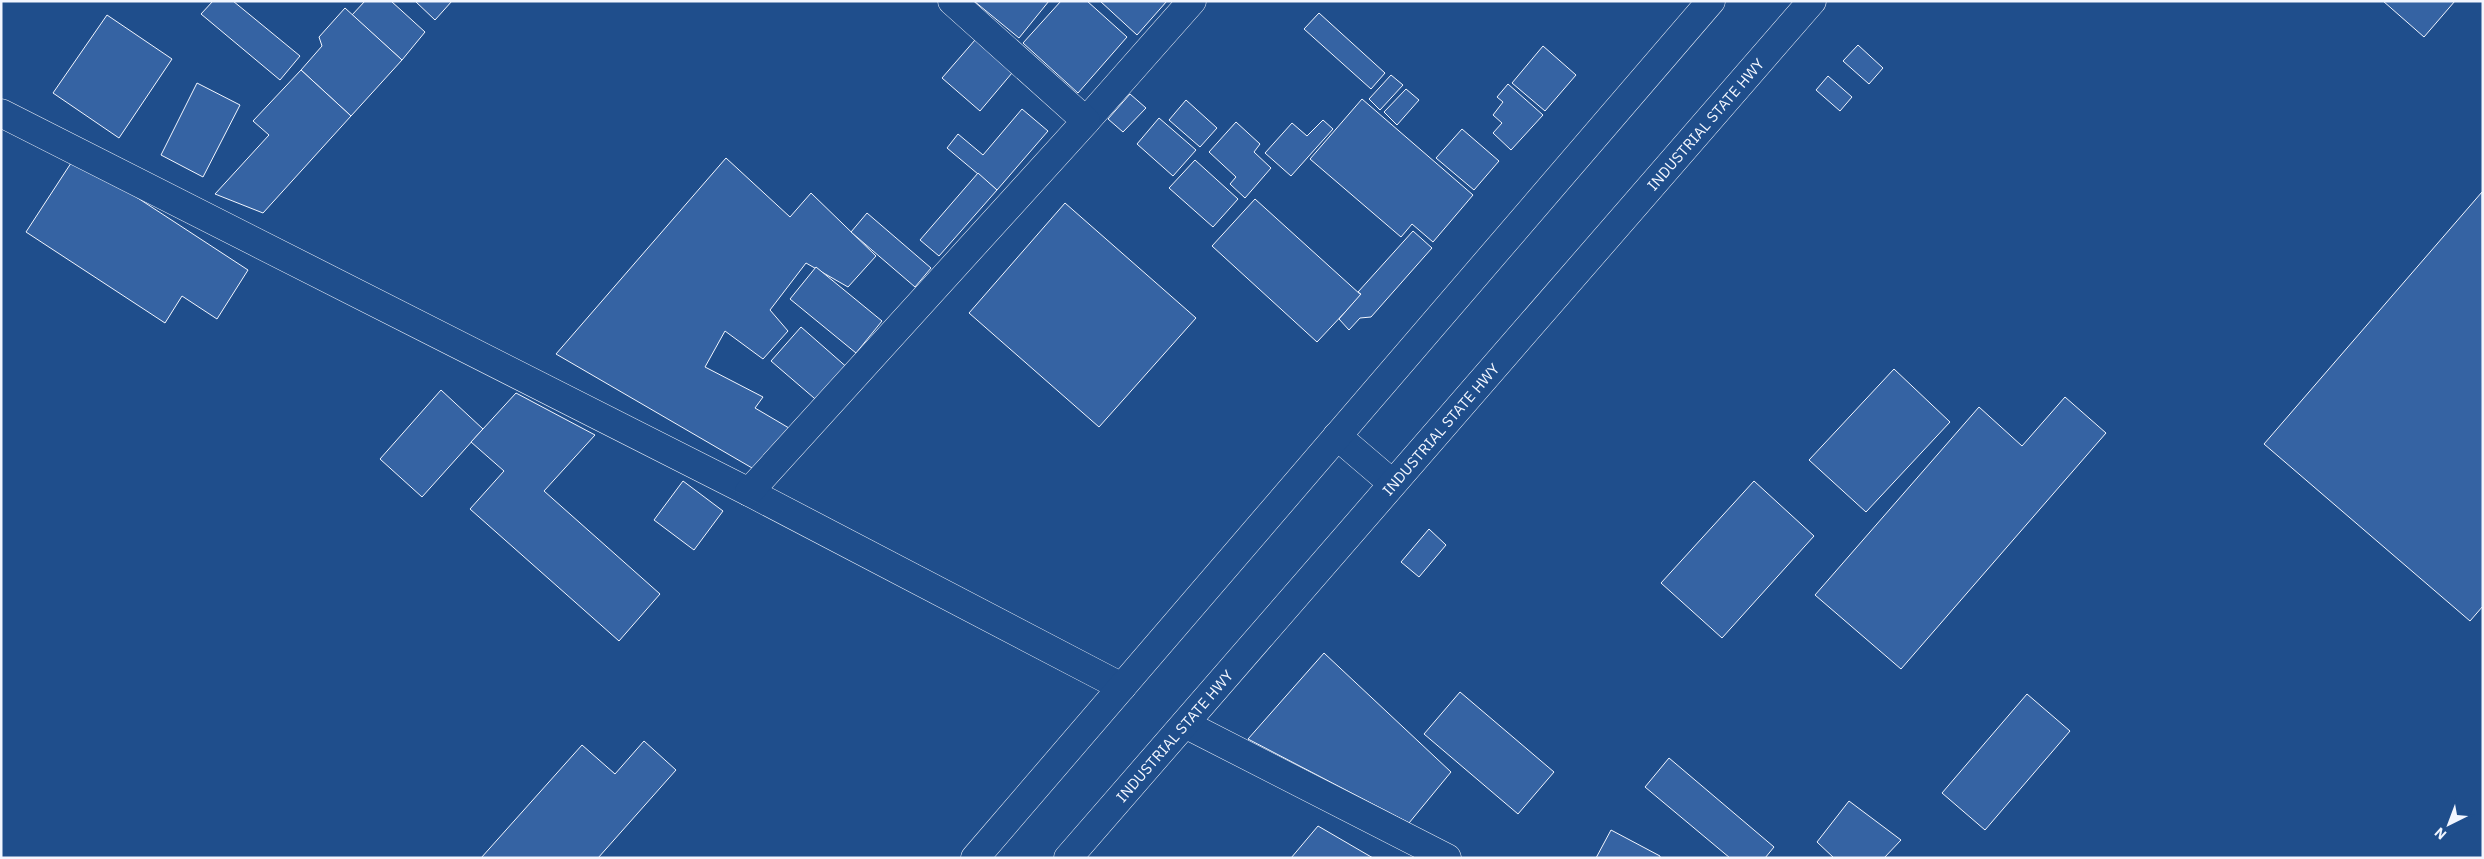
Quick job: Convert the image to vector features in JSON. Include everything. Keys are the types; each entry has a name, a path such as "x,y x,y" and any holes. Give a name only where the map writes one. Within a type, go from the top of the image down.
{"street":[{"path":"952,1 1086,121"},
{"path":"749,492 1086,121 1192,1"},
{"path":"975,858 1712,1"},
{"name":"INDUSTRIAL STATE HWY","path":"1068,858 1812,1"},
{"path":"1,113 749,492 1122,687"},
{"path":"1337,436 1392,483"},
{"path":"1185,724 1447,858"}],"building":[{"path":"213,1 233,1 300,56 280,80 201,14"},
{"path":"365,1 391,1 425,32 402,60 352,15"},
{"path":"415,1 452,1 435,20"},
{"path":"974,1 1049,1 1019,38"},
{"path":"1061,1 1087,1 1127,37 1078,93 1023,43"},
{"path":"1100,1 1167,1 1137,35"},
{"path":"2383,1 2455,1 2424,37"},
{"path":"345,8 402,60 351,116 301,70 322,46 319,37"},
{"path":"1319,13 1385,73 1371,89 1304,29"},
{"path":"107,15 172,59 119,138 53,93"},
{"path":"975,40 1012,73 980,111 942,78"},
{"path":"1858,45 1883,68 1869,84 1843,61"},
{"path":"1543,46 1576,75 1545,111 1512,83"},
{"path":"301,70 351,116 263,213 215,194 269,135 253,121"},
{"path":"1391,75 1403,85 1380,110 1369,99"},
{"path":"1828,76 1852,97 1840,111 1816,90"},
{"path":"197,83 240,105 203,177 161,155"},
{"path":"1508,84 1543,115 1511,150 1493,133 1502,123 1493,115 1503,102 1497,97"},
{"path":"1406,89 1419,100 1397,125 1384,112"},
{"path":"1130,94 1146,108 1123,132 1108,119"},
{"path":"1362,99 1473,195 1433,242 1412,224 1401,237 1310,159"},
{"path":"1186,100 1217,128 1200,147 1169,120"},
{"path":"1022,109 1048,131 997,190 947,148 958,134 983,155"},
{"path":"1159,118 1196,150 1173,176 1137,144"},
{"path":"1323,120 1333,129 1291,176 1265,153 1292,123 1307,136"},
{"path":"1236,122 1260,144 1254,152 1271,168 1245,198 1230,184 1236,177 1209,152"},
{"path":"1462,129 1499,161 1474,190 1436,158"},
{"path":"75,157 248,270 217,319 182,296 165,323 26,232"},
{"path":"726,158 790,217 811,193 876,256 848,287 806,263 770,310 788,331 763,359 725,331 705,367 763,397 755,408 794,431 759,472 556,354"},
{"path":"1195,160 1238,199 1213,227 1169,188"},
{"path":"978,173 997,190 939,256 920,240"},
{"path":"2482,192 2483,606 2470,621 2264,444"},
{"path":"1255,199 1361,295 1317,342 1212,246"},
{"path":"1065,203 1196,318 1099,427 969,313"},
{"path":"867,213 931,268 915,287 851,232"},
{"path":"1413,231 1432,248 1371,317 1360,318 1349,330 1339,319 1361,294 1358,292"},
{"path":"816,267 882,321 856,353 790,299"},
{"path":"801,327 850,370 821,404 771,361"},
{"path":"1894,369 1950,422 1866,512 1809,460"},
{"path":"441,390 483,429 422,497 380,459"},
{"path":"516,393 595,435 544,491 660,594 619,641 470,509 504,471 471,442"},
{"path":"2065,397 2106,433 1901,669 1815,595 1979,407 2022,446"},
{"path":"683,481 723,511 694,550 654,520"},
{"path":"1754,481 1814,536 1722,638 1661,583"},
{"path":"1429,529 1446,545 1419,577 1401,562"},
{"path":"1324,653 1451,772 1409,823 1248,739"},
{"path":"1460,692 1554,772 1518,814 1424,734"},
{"path":"2027,694 2070,731 1985,830 1942,793"},
{"path":"644,741 676,770 598,858 481,858 582,745 615,774"},
{"path":"1669,758 1774,847 1765,858 1730,858 1645,787"},
{"path":"1849,801 1901,840 1884,858 1834,858 1817,842"},
{"path":"1318,826 1373,858 1291,858"},
{"path":"1611,830 1660,856 1660,858 1596,858"}]}
